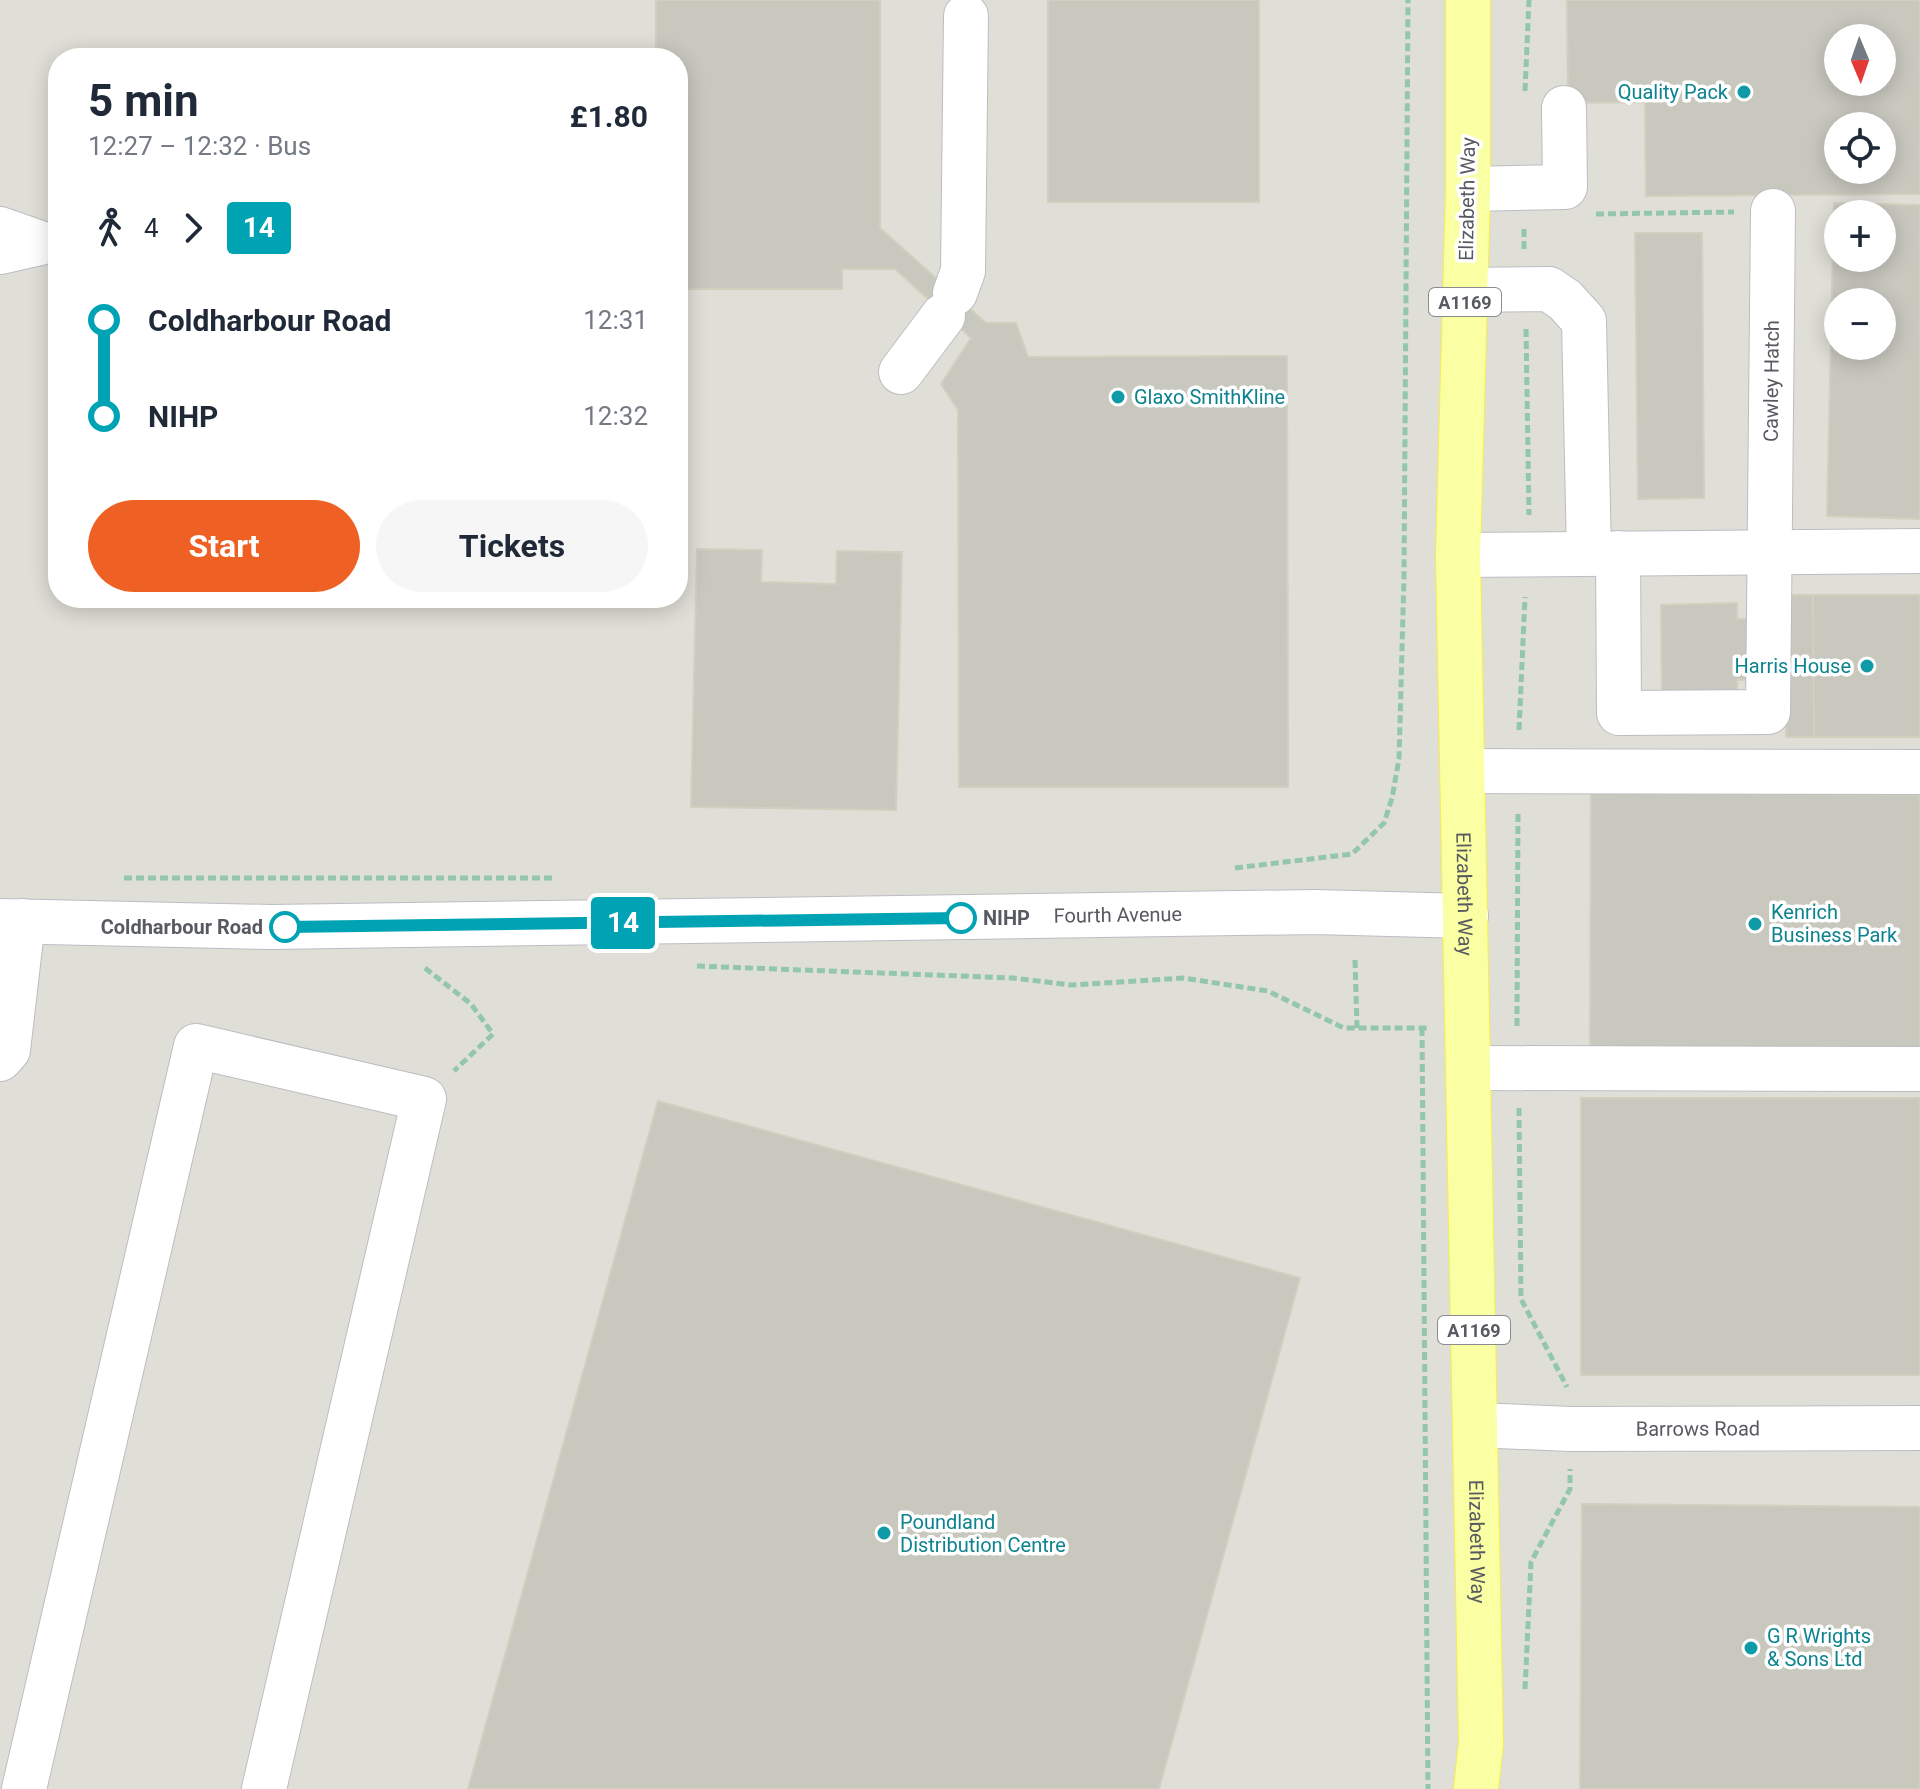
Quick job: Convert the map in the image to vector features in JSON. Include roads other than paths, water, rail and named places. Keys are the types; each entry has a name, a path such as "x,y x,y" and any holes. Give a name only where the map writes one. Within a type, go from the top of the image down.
{"main road":[{"name":"Elizabeth Way","path":"1468,0 1468,189 1458,555 1481,1743 1476,1789"}],"street":[{"path":"901,372 949,305 963,271 966,16"},
{"path":"1468,189 1565,187 1564,108"},
{"name":"Cawley Hatch","path":"1604,553 1619,713 1768,712 1773,211"},
{"path":"0,229 40,243 0,252"},
{"path":"1465,290 1549,289 1565,300 1584,321 1604,553"},
{"path":"1458,555 1920,551"},
{"path":"1463,771 1920,772"},
{"name":"Fourth Avenue","path":"12,921 271,927 1315,912 1466,916"},
{"path":"0,1059 8,1050 12,921"},
{"path":"24,1789 196,1046 424,1099 264,1789"},
{"path":"1469,1068 1920,1069"},
{"name":"Barrows Road","path":"1476,1425 1570,1429 1920,1428"}],"place":[{"name":"Quality Pack","path":"1744,92"},
{"name":"Glaxo SmithKline","path":"1118,397"},
{"name":"Harris House","path":"1867,666"},
{"name":"NIHP","path":"961,918"},
{"name":"Kenrich Business Park","path":"1755,924"},
{"name":"Coldharbour Road","path":"285,927"},
{"name":"Poundland Distribution Centre","path":"884,1533"},
{"name":"G R Wrights & Sons Ltd","path":"1751,1648"}]}
